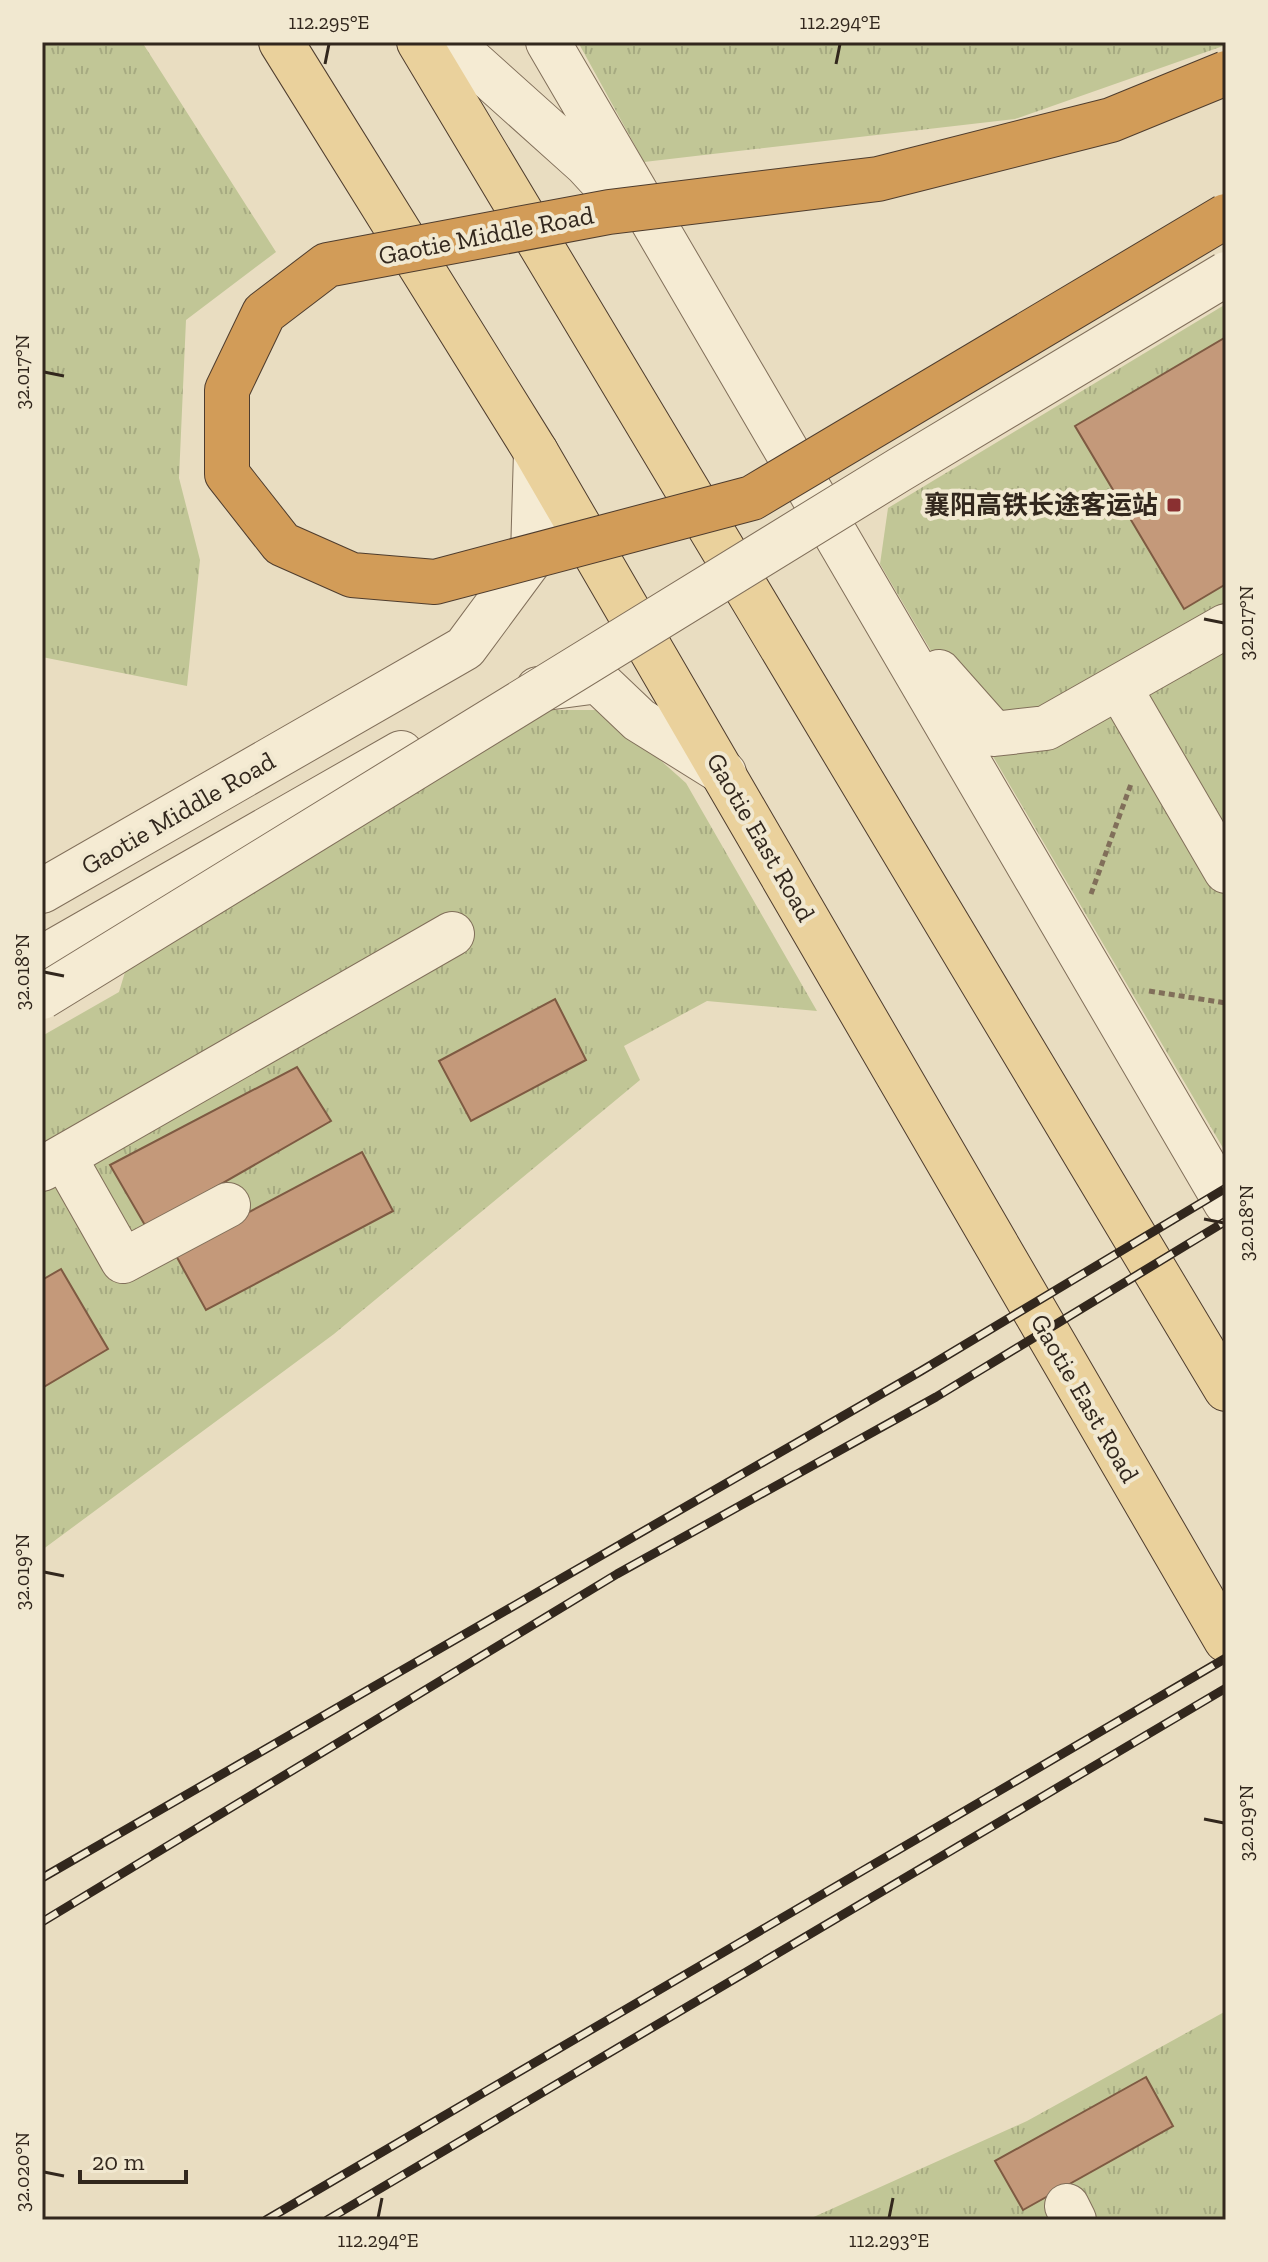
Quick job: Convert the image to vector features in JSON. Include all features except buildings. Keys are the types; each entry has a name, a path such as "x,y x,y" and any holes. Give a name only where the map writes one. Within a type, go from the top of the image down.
{"highway":[{"name":"Gaotie Middle Road","path":"1226,73 1111,120 878,179 609,212 327,265 264,313 227,390 227,474 282,544 352,575 435,582 752,498 1226,216"}],"main road":[{"name":"Gaotie East Road","path":"281,42 536,452 1226,1640"},
{"path":"419,42 1226,1389"}],"street":[{"path":"450,42 586,164 679,266"},
{"path":"548,42 1226,1203"},
{"path":"42,997 899,470 1226,274"},
{"path":"871,427 899,470"},
{"name":"Gaotie Middle Road","path":"42,891 465,648 533,556 536,452"},
{"path":"860,576 994,734 1046,728 1226,626"},
{"path":"42,958 506,693 598,681 639,720 724,773"},
{"path":"1119,687 1226,871"},
{"path":"228,1205 123,1261 53,1163 452,934"}],"path":[{"path":"1091,894 1148,738"},
{"path":"1149,991 1226,1003"}],"green space":[{"path":"42,42 142,42 276,252 186,320 179,478 200,560 187,686 42,657"},
{"path":"578,42 1226,42 1226,45 1015,119 644,162"},
{"path":"1226,304 1226,1153 880,564 888,508"},
{"path":"543,710 604,710 686,783 817,1011 707,1001 624,1046 640,1080 334,1334 42,1550 42,1036 119,992 128,962"},
{"path":"1226,2011 1226,2220 807,2220 1027,2121"}],"railway":[{"path":"42,1878 921,1371 1226,1188"},
{"path":"42,1922 617,1574 936,1397 1226,1221"},
{"path":"266,2220 1226,1658"},
{"path":"327,2220 1226,1688"}],"place":[{"name":"襄阳高铁长途客运站","path":"1174,505"}]}
